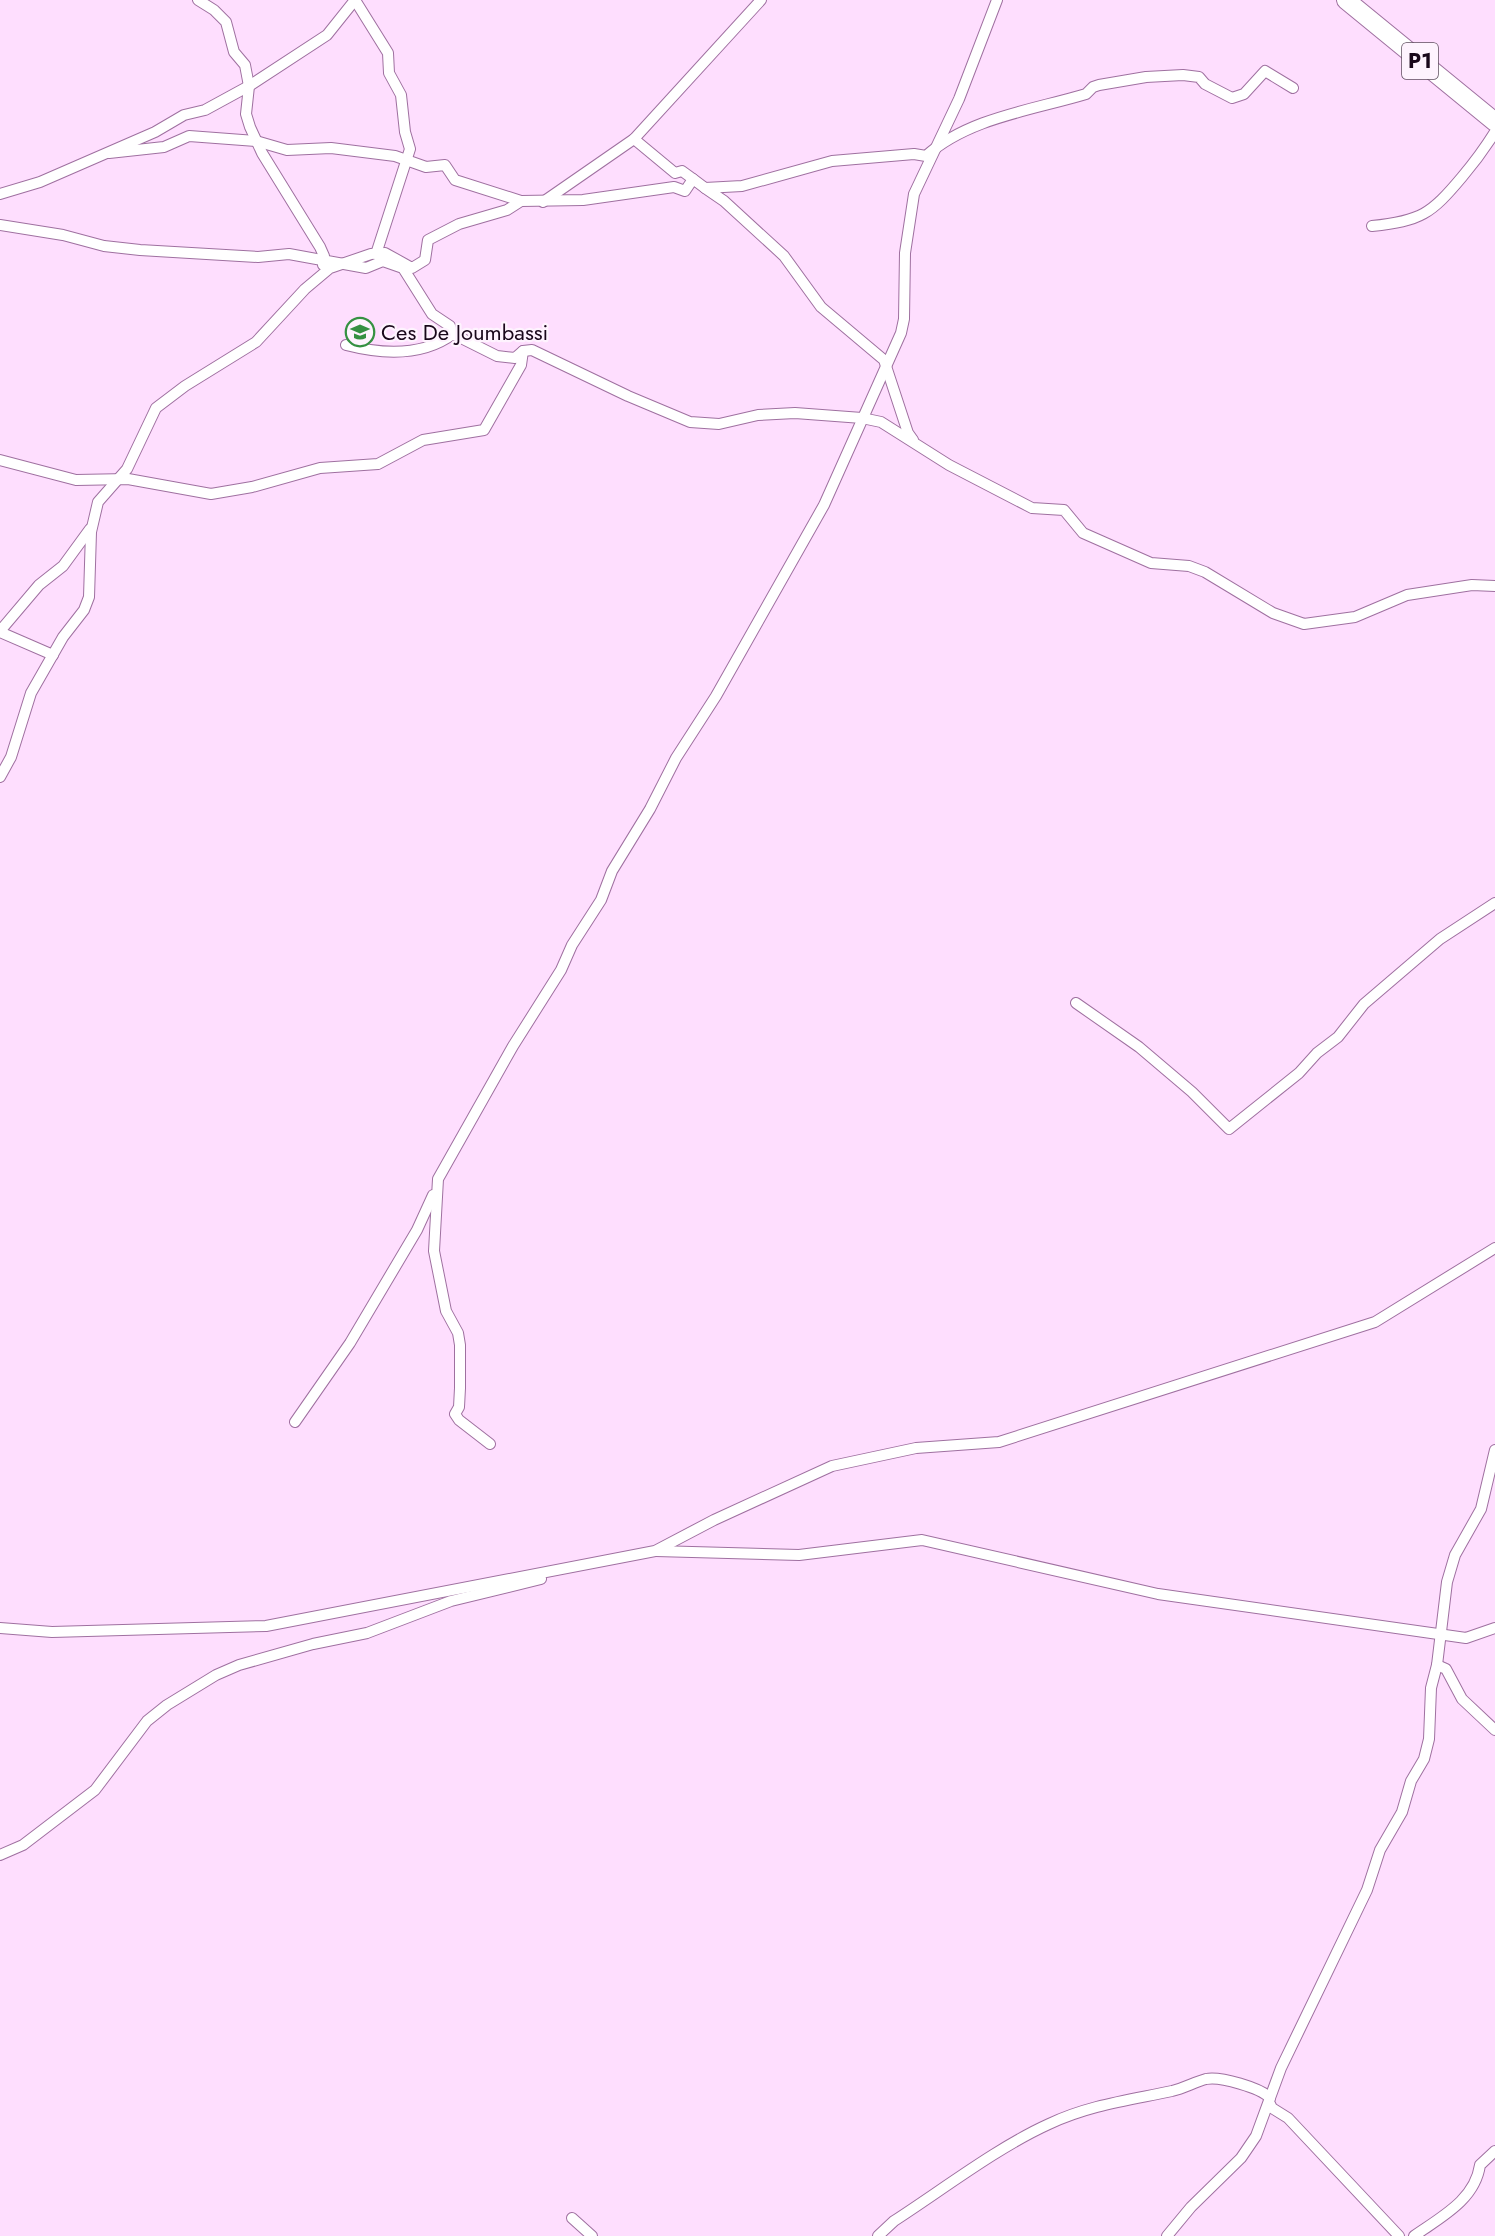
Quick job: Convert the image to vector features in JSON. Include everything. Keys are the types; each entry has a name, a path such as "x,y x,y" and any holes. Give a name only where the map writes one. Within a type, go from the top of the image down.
{"main road":[{"name":"P1","path":"1346,0 1495,122"}],"street":[{"path":"198,0 214,10 226,22 234,52 245,65 249,86 246,114 256,141 305,227 320,247 324,273"},
{"path":"0,194 40,182 108,153 184,115 205,110 249,86 327,35 355,0 388,53 388,73 401,95 404,106 405,132 410,149 385,220 376,254"},
{"path":"543,202 634,139 761,0"},
{"path":"295,1422 343,1353 402,1255 428,1208 438,1179 513,1046 561,970 577,935 601,900 609,877 650,809 675,758 716,696 824,505 862,418 888,367 904,319 905,253 914,194 959,99 997,0"},
{"path":"705,188 751,184 832,160 914,154 926,156 938,146 976,126 1086,94 1093,87 1146,77 1183,75 1199,77 1205,84 1232,98 1250,89 1265,71 1293,88"},
{"path":"1372,226 1403,223 1434,209 1444,201 1495,132"},
{"path":"108,153 164,147 189,136 256,141 287,150 331,148 395,156 426,167 445,165 455,180 521,201 543,202 583,200 674,187 685,190 693,179"},
{"path":"634,139 675,173 682,171 724,201 784,256 821,307 879,354 888,367 908,434 916,443"},
{"path":"0,777 11,757 31,693 53,655 84,610 89,597 91,532 99,502 127,469 156,408 256,342 324,273 376,254 385,253 412,268 425,260 428,240 459,224 507,210 521,201"},
{"path":"0,225 104,246 258,257 289,254 366,268 383,261 403,268 432,314 450,326 453,334 497,356 515,358 523,351 532,350 628,396 690,422 719,424 777,414 862,418 880,422 949,465 1032,508 1064,510 1083,533 1151,563 1189,566 1205,572 1290,620 1304,624 1355,617 1407,595 1472,585 1495,586"},
{"path":"346,345 378,353 403,353 453,334"},
{"path":"0,460 76,480 118,479 201,494 229,492 320,468 378,464 423,440 480,432 490,424 499,401 521,365 523,351"},
{"path":"53,655 0,632 39,585 63,566 84,540 94,522"},
{"path":"1076,1003 1139,1047 1192,1092 1229,1129 1299,1073 1317,1053 1338,1036 1364,1004 1440,939 1495,903"},
{"path":"438,1179 434,1251 446,1311 458,1333 460,1345 459,1407 455,1414 490,1444"},
{"path":"656,1551 714,1520 832,1466 916,1448 999,1442 1375,1322 1495,1248"},
{"path":"1167,2236 1191,2207 1241,2158 1256,2136 1275,2082 1301,2023 1367,1890 1380,1850 1402,1812 1411,1781 1424,1759 1430,1739 1431,1688 1437,1665 1451,1567 1481,1509 1495,1450"},
{"path":"0,1628 52,1632 266,1626 656,1551 799,1556 922,1540 1158,1593 1466,1638 1495,1628"},
{"path":"0,1855 23,1845 90,1794 109,1774 147,1721 166,1705 216,1675 239,1665 313,1644 367,1633 451,1601 504,1590 592,1562"},
{"path":"1437,1665 1446,1669 1462,1699 1495,1730"},
{"path":"878,2236 894,2221 1048,2124 1113,2101 1174,2091 1206,2079 1253,2088 1270,2100 1272,2108 1288,2118 1398,2236"},
{"path":"1414,2236 1442,2219 1469,2194 1478,2176 1480,2165 1495,2151"},
{"path":"572,2218 592,2236"}],"place":[{"name":"Ces De Joumbassi","path":"360,332"}]}
